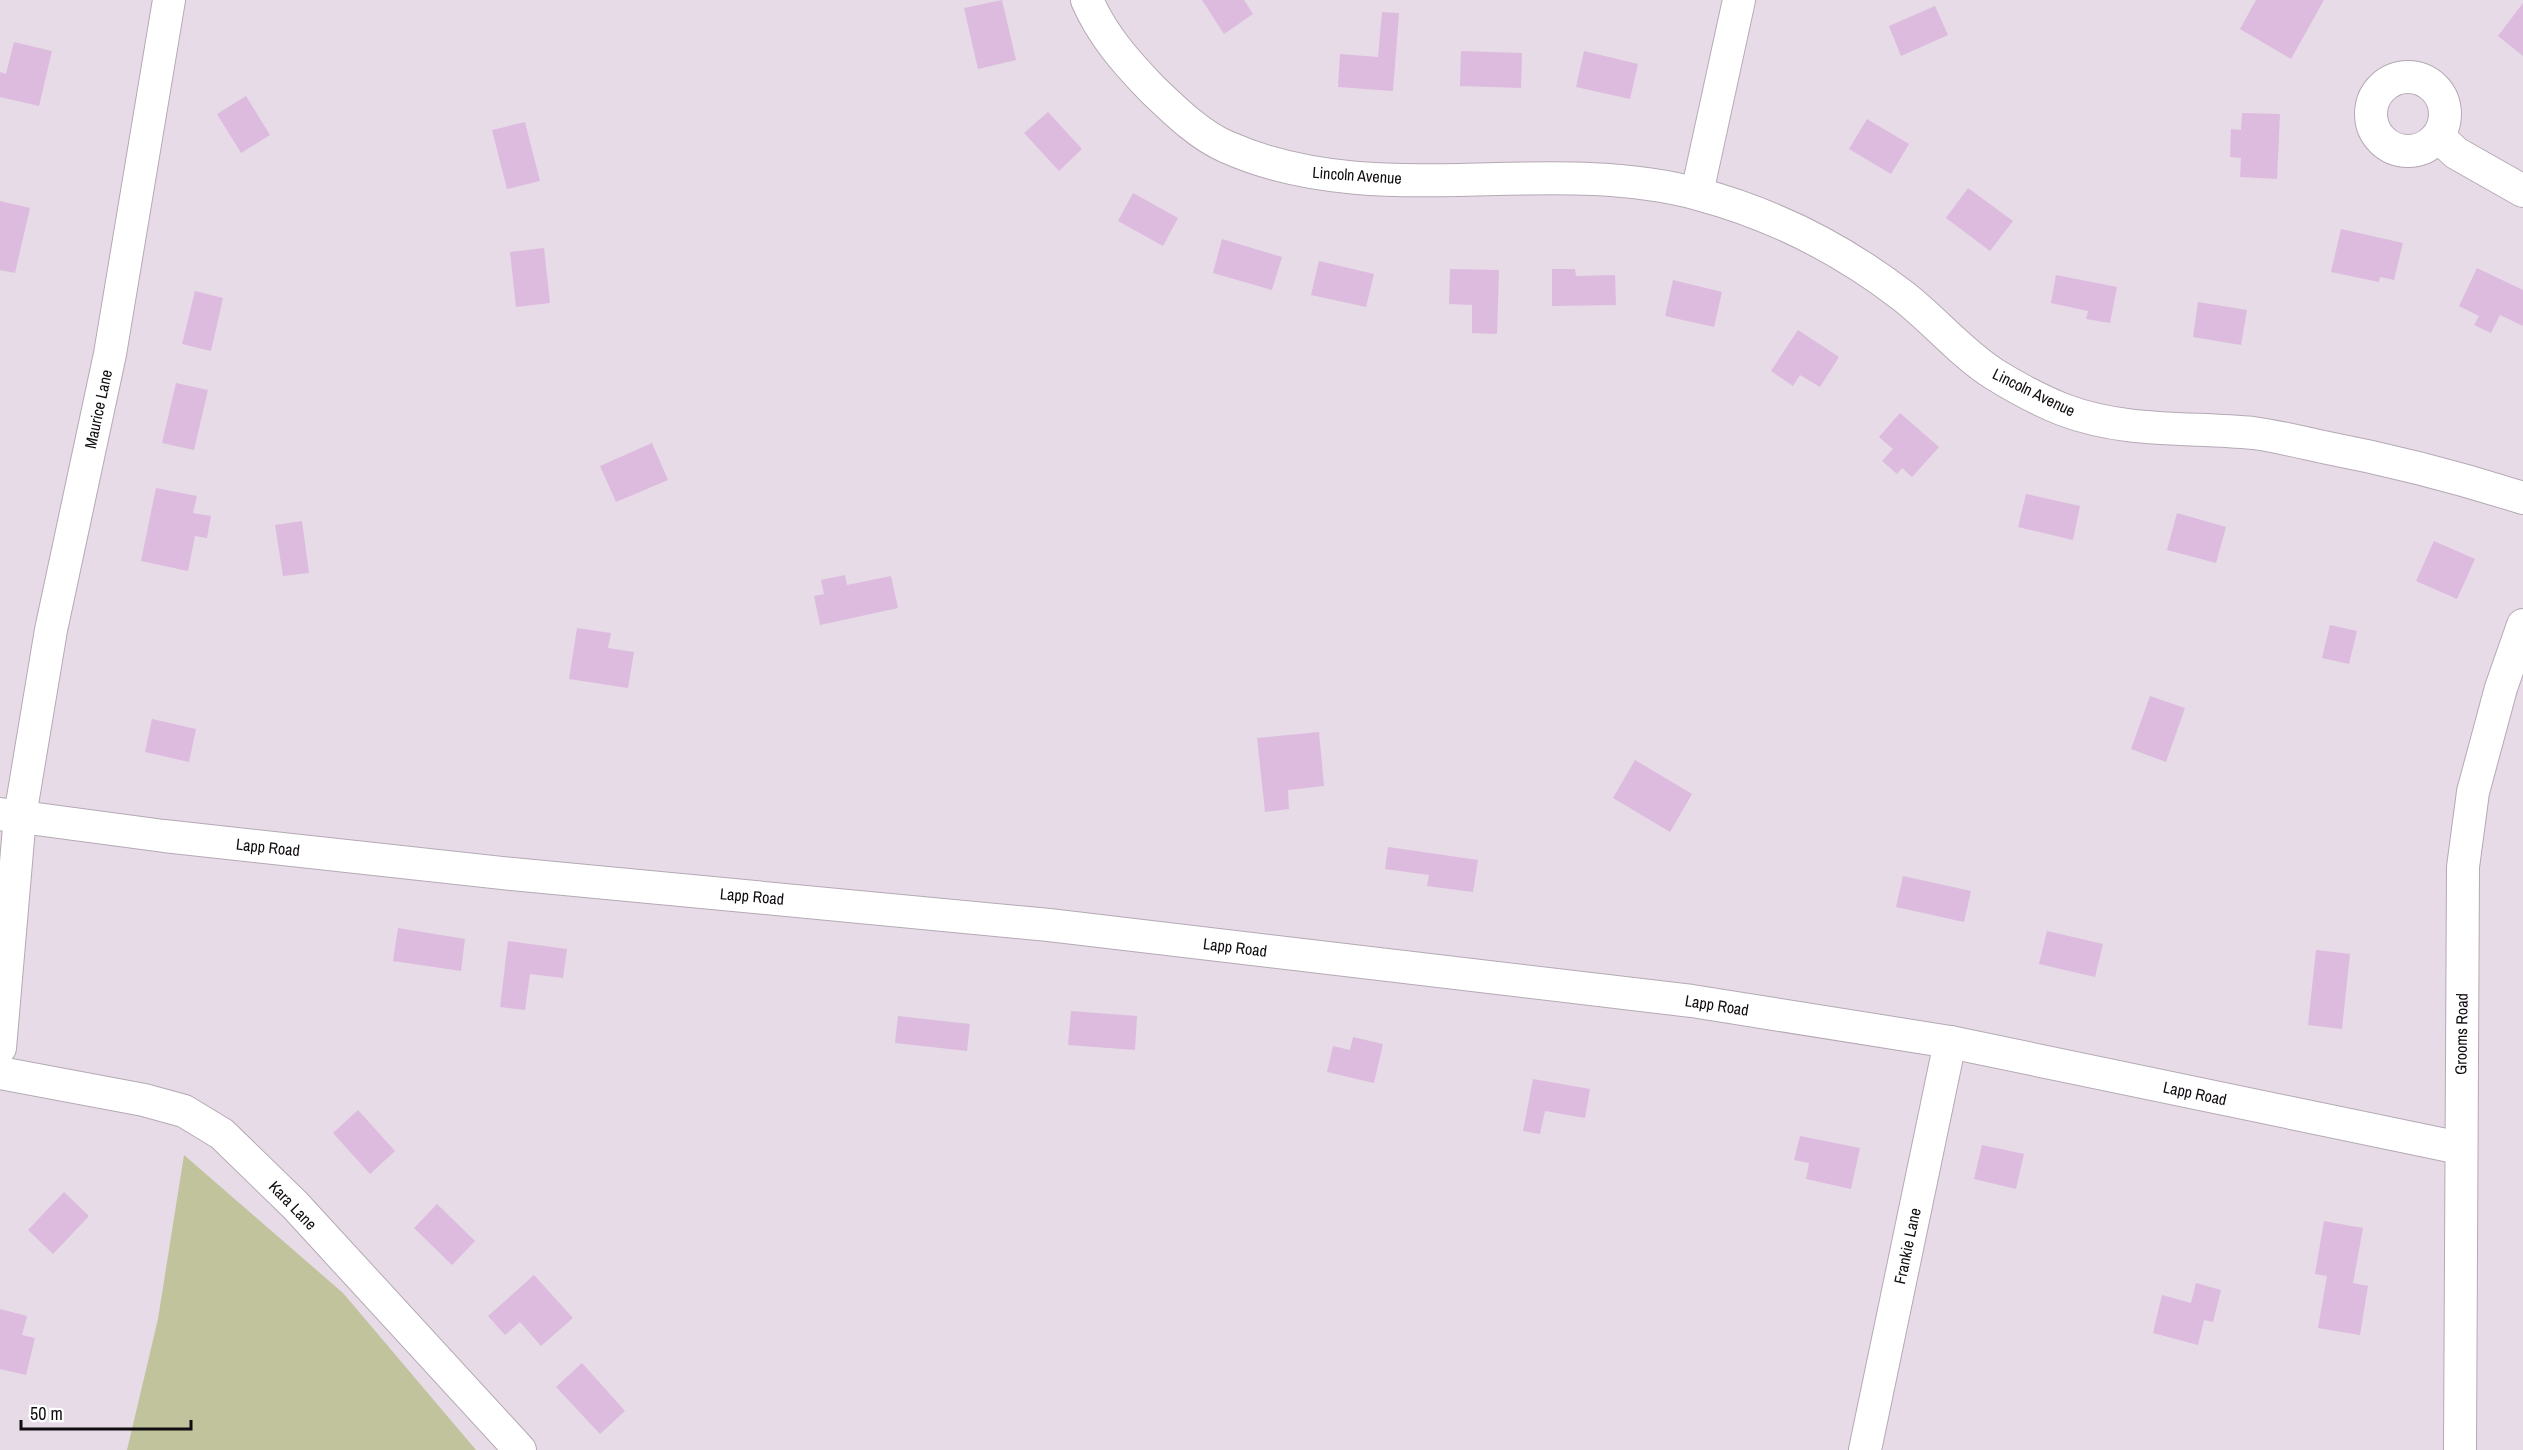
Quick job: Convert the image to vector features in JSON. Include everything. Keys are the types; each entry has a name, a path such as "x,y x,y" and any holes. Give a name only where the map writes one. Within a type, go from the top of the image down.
{"street":[{"name":"Maurice Lane","path":"0,1048 10,815 110,354 169,0"},
{"name":"Lincoln Avenue","path":"1087,0 1106,37 1168,105 1225,146 1293,170 1381,179 1617,178 1696,193 1755,212 1817,239 1868,270 1907,299 1992,373 2062,409 2098,421 2142,428 2256,434 2449,475 2523,498"},
{"path":"1696,193 1739,0"},
{"path":"2439,136 2456,153 2523,191"},
{"name":"Grooms Road","path":"2460,1450 2463,867 2473,792 2500,688 2523,625"},
{"name":"Lapp Road","path":"10,815 164,836 514,865 1061,926 1692,1001 1950,1042 2460,1148"},
{"name":"Frankie Lane","path":"1865,1450 1950,1042"},
{"name":"Kara Lane","path":"0,1073 154,1102 184,1111 222,1134 295,1205 520,1450"}],"green space":[{"path":"184,1155 343,1293 476,1450 127,1450 158,1319"}],"building":[{"path":"1002,0 1016,60 978,69 964,8"},
{"path":"1202,0 1244,0 1253,14 1224,34"},
{"path":"2256,0 2324,0 2291,59 2240,29"},
{"path":"2523,3 2523,56 2498,36"},
{"path":"1935,6 1948,35 1901,56 1889,26"},
{"path":"1382,12 1399,13 1393,91 1338,87 1340,54 1378,57"},
{"path":"14,42 52,51 39,106 0,97 0,72 6,74"},
{"path":"1461,51 1522,53 1521,88 1460,86"},
{"path":"1584,51 1638,64 1630,99 1576,87"},
{"path":"246,96 270,135 241,153 217,114"},
{"path":"1048,112 1082,149 1059,171 1024,133"},
{"path":"2242,113 2280,114 2277,179 2240,177 2241,158 2230,157 2231,129 2241,130"},
{"path":"1867,119 1909,144 1891,174 1849,149"},
{"path":"525,122 540,181 507,189 492,130"},
{"path":"1968,188 2013,221 1990,251 1946,218"},
{"path":"1133,193 1178,218 1163,246 1118,221"},
{"path":"0,201 30,208 15,273 0,270"},
{"path":"2341,229 2403,243 2394,280 2380,277 2379,282 2331,272"},
{"path":"1222,239 1282,257 1272,290 1213,273"},
{"path":"544,248 550,303 516,307 510,252"},
{"path":"1319,261 1374,274 1366,307 1311,295"},
{"path":"2477,268 2523,290 2523,326 2500,315 2491,333 2474,325 2479,316 2459,306"},
{"path":"1450,269 1499,270 1497,334 1472,333 1472,305 1449,304"},
{"path":"1552,269 1575,269 1576,276 1615,275 1616,305 1552,306"},
{"path":"2056,275 2117,287 2110,323 2086,319 2088,311 2051,303"},
{"path":"1673,280 1722,292 1714,327 1665,316"},
{"path":"195,291 223,298 211,351 182,344"},
{"path":"2198,302 2247,310 2241,345 2193,337"},
{"path":"1798,330 1839,357 1820,387 1800,375 1793,386 1771,371"},
{"path":"176,383 208,390 194,450 162,443"},
{"path":"1900,413 1939,447 1912,477 1902,468 1897,474 1882,461 1893,449 1879,437"},
{"path":"652,443 668,480 616,502 600,466"},
{"path":"156,488 197,496 193,513 211,516 207,538 195,536 188,571 141,561"},
{"path":"2026,494 2080,506 2073,540 2018,527"},
{"path":"2177,513 2226,527 2216,563 2167,550"},
{"path":"302,521 309,573 283,576 275,525"},
{"path":"2434,541 2475,559 2457,599 2416,581"},
{"path":"845,575 847,585 891,576 898,608 820,625 814,596 824,594 821,580"},
{"path":"2330,625 2357,631 2349,664 2322,658"},
{"path":"577,628 611,633 608,648 634,652 628,688 569,679"},
{"path":"2150,696 2185,708 2166,762 2131,749"},
{"path":"152,719 196,729 189,762 145,752"},
{"path":"1319,732 1324,786 1288,790 1289,809 1265,812 1257,738"},
{"path":"1635,760 1692,794 1670,832 1613,798"},
{"path":"1388,847 1478,860 1473,892 1427,886 1429,875 1385,869"},
{"path":"1903,876 1971,891 1964,922 1896,907"},
{"path":"398,928 465,939 461,971 393,961"},
{"path":"2047,931 2103,944 2095,977 2039,964"},
{"path":"508,941 567,949 563,978 530,974 525,1010 500,1007"},
{"path":"2316,950 2350,954 2342,1029 2308,1025"},
{"path":"1071,1011 1137,1016 1135,1050 1068,1045"},
{"path":"898,1016 970,1024 967,1051 895,1043"},
{"path":"1353,1037 1383,1044 1374,1083 1327,1072 1333,1046 1350,1050"},
{"path":"1533,1079 1590,1089 1585,1118 1545,1111 1540,1134 1523,1131"},
{"path":"358,1110 395,1151 370,1174 333,1133"},
{"path":"1800,1136 1860,1148 1851,1189 1806,1179 1809,1163 1794,1160"},
{"path":"1982,1145 2024,1154 2016,1189 1974,1179"},
{"path":"64,1192 89,1216 53,1254 28,1230"},
{"path":"437,1204 475,1241 452,1265 414,1228"},
{"path":"2324,1221 2363,1228 2353,1283 2368,1286 2360,1335 2318,1328 2327,1276 2315,1274"},
{"path":"534,1275 573,1318 541,1346 520,1322 505,1335 488,1316"},
{"path":"2196,1283 2221,1290 2213,1322 2204,1320 2198,1345 2153,1333 2162,1295 2191,1303"},
{"path":"0,1309 27,1316 22,1335 35,1338 26,1375 0,1369"},
{"path":"582,1363 625,1411 600,1434 556,1387"}]}
